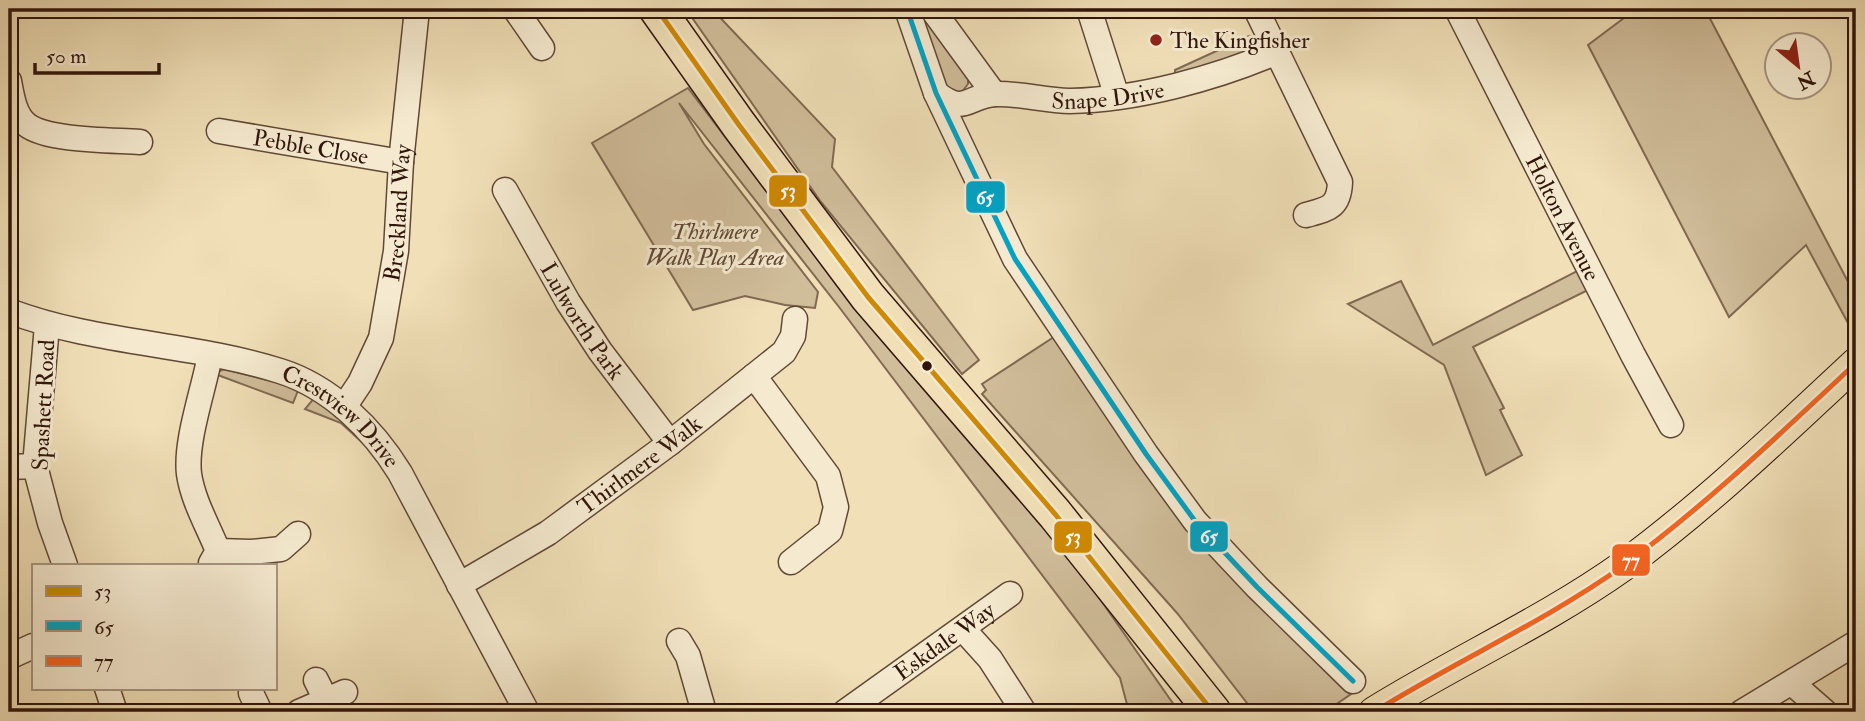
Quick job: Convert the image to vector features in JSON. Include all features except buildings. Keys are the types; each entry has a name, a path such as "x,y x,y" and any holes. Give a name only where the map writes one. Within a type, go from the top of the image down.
{"highway":[{"path":"657,9 747,136 868,297 1055,514 1213,712"}],"main road":[{"path":"1392,708 1622,566 1749,464 1856,363"}],"street":[{"name":"Breckland Way","path":"344,407 360,383 382,338 396,251 401,162 417,9"},
{"path":"515,9 542,47"},
{"path":"906,9 936,93 1015,259 1146,454 1195,521 1257,587 1353,681"},
{"path":"932,9 994,94"},
{"path":"1089,9 1116,97"},
{"path":"1256,9 1340,182 1336,202 1328,209 1306,215"},
{"name":"Holton Avenue","path":"1457,9 1671,425"},
{"name":"Snape Drive","path":"936,93 947,102 959,106 994,94 1069,101 1116,97 1174,85 1278,52"},
{"path":"9,80 14,105 27,125 49,135 140,142"},
{"name":"Pebble Close","path":"219,131 401,162"},
{"name":"Lulworth Park","path":"505,190 587,332 670,443"},
{"name":"Crestview Drive","path":"9,311 47,325 210,355 282,372 323,392 344,407 386,449 527,712"},
{"name":"Thirlmere Walk","path":"459,585 548,533 670,443 784,352 793,336 794,319"},
{"name":"Spashett Road","path":"47,325 35,466 50,523 65,564"},
{"path":"210,355 192,436 189,473 214,558 290,550"},
{"path":"754,376 828,476 836,508 830,531 819,554 791,562"},
{"path":"9,467 35,466"},
{"name":"Eskdale Way","path":"845,712 1010,594"},
{"path":"963,629 990,659 1024,712"},
{"path":"678,641 688,656 684,671 704,712"},
{"path":"1742,712 1856,643"},
{"path":"9,657 32,646"},
{"path":"1792,683 1825,712"},
{"path":"108,690 115,712"},
{"path":"299,712 329,691"}],"green space":[{"path":"686,9 712,9 835,139 832,167 979,360 962,374 821,202"},
{"path":"913,9 923,9 968,78 968,84 961,93 949,92"},
{"path":"1636,9 1705,9 1856,297 1856,338 1806,245 1729,317 1588,45"},
{"path":"1249,36 1256,36 1259,41 1246,54 1175,74 1175,70"},
{"name":"Thirlmere Walk Play Area","path":"688,88 839,287 1067,552 1179,712 1129,712 1120,678 839,307 679,103 704,144 818,292 815,308 785,305 745,296 693,310 592,143"},
{"path":"1579,270 1588,290 1473,347 1504,408 1500,410 1522,455 1486,475 1444,365 1348,304 1401,281 1433,345"},
{"path":"1060,333 1351,694 1325,712 1254,712 1177,613 982,394 986,390 982,384"},
{"path":"224,369 299,388 293,403 215,374"},
{"path":"315,397 335,409 365,445 341,423 305,409"}],"transit line":[{"name":"53","path":"657,9 739,125 868,297 1055,514 1213,712"},
{"name":"65","path":"907,9 936,93 1015,259 1146,454 1195,521 1257,587 1353,681"},
{"name":"77","path":"1374,712 1562,605 1623,566 1713,493 1856,363"}],"place":[{"name":"The Kingfisher","path":"1156,40"}]}
